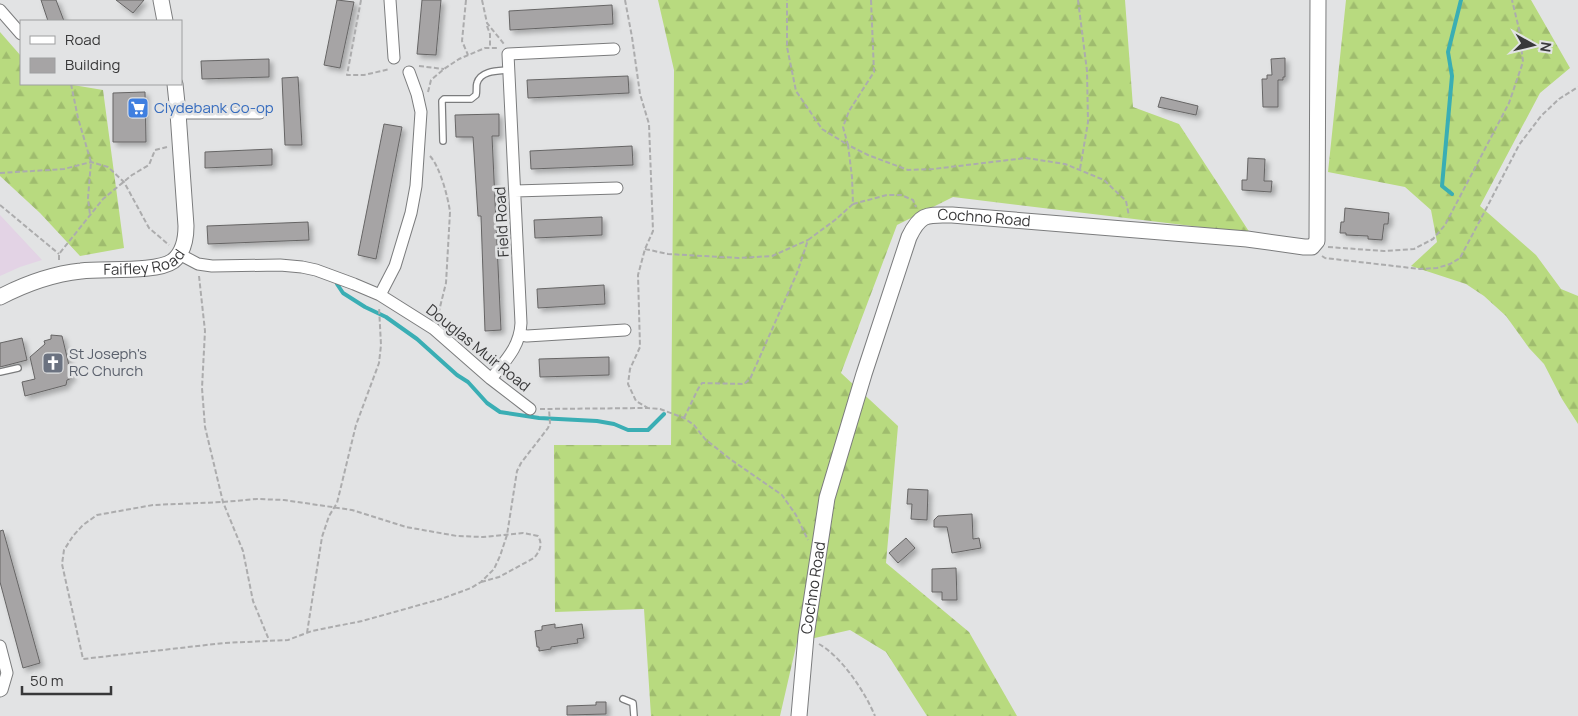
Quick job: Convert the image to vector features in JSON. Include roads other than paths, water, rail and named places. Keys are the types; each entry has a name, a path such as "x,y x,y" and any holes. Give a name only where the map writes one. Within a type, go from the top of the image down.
{"street":[{"path":"161,0 165,20"},
{"path":"390,0 396,62"},
{"name":"Cochno Road","path":"799,716 806,636 827,498 909,237 915,225 921,219 930,216 952,215 1247,239 1304,247 1314,244 1318,0"},
{"path":"0,10 20,33"},
{"name":"Field Road","path":"521,335 508,54 614,49"},
{"path":"379,301 395,266 404,239 416,186 420,104 413,69"},
{"name":"Faifley Road","path":"1,294 30,283 73,272 151,268 167,264 179,254 186,238 186,226 178,113 174,85"},
{"path":"178,113 260,113"},
{"path":"515,191 617,188"},
{"name":"Douglas Muir Road","path":"179,254 198,264 212,266 280,265 302,267 354,284 379,301 434,329 491,379 530,409"},
{"path":"491,379 512,352 521,335 625,330"},
{"path":"0,646 7,673 2,690 0,691"}],"lane":[{"path":"443,141 442,101 444,99 471,98 476,95 477,82 482,76 491,72 509,70"},
{"path":"0,372 18,368"},
{"path":"623,699 633,703 634,716"}],"waterway":[{"path":"1452,194 1442,186 1452,76 1448,52 1461,0"},
{"path":"337,284 343,293 365,307 386,317 417,339 457,375 468,382 487,403 500,412 539,418 597,421 614,424 628,430 648,430 664,414"}],"place":[{"name":"Clydebank Co-op","path":"138,108"},
{"name":"St Joseph's RC Church","path":"53,363"}]}
